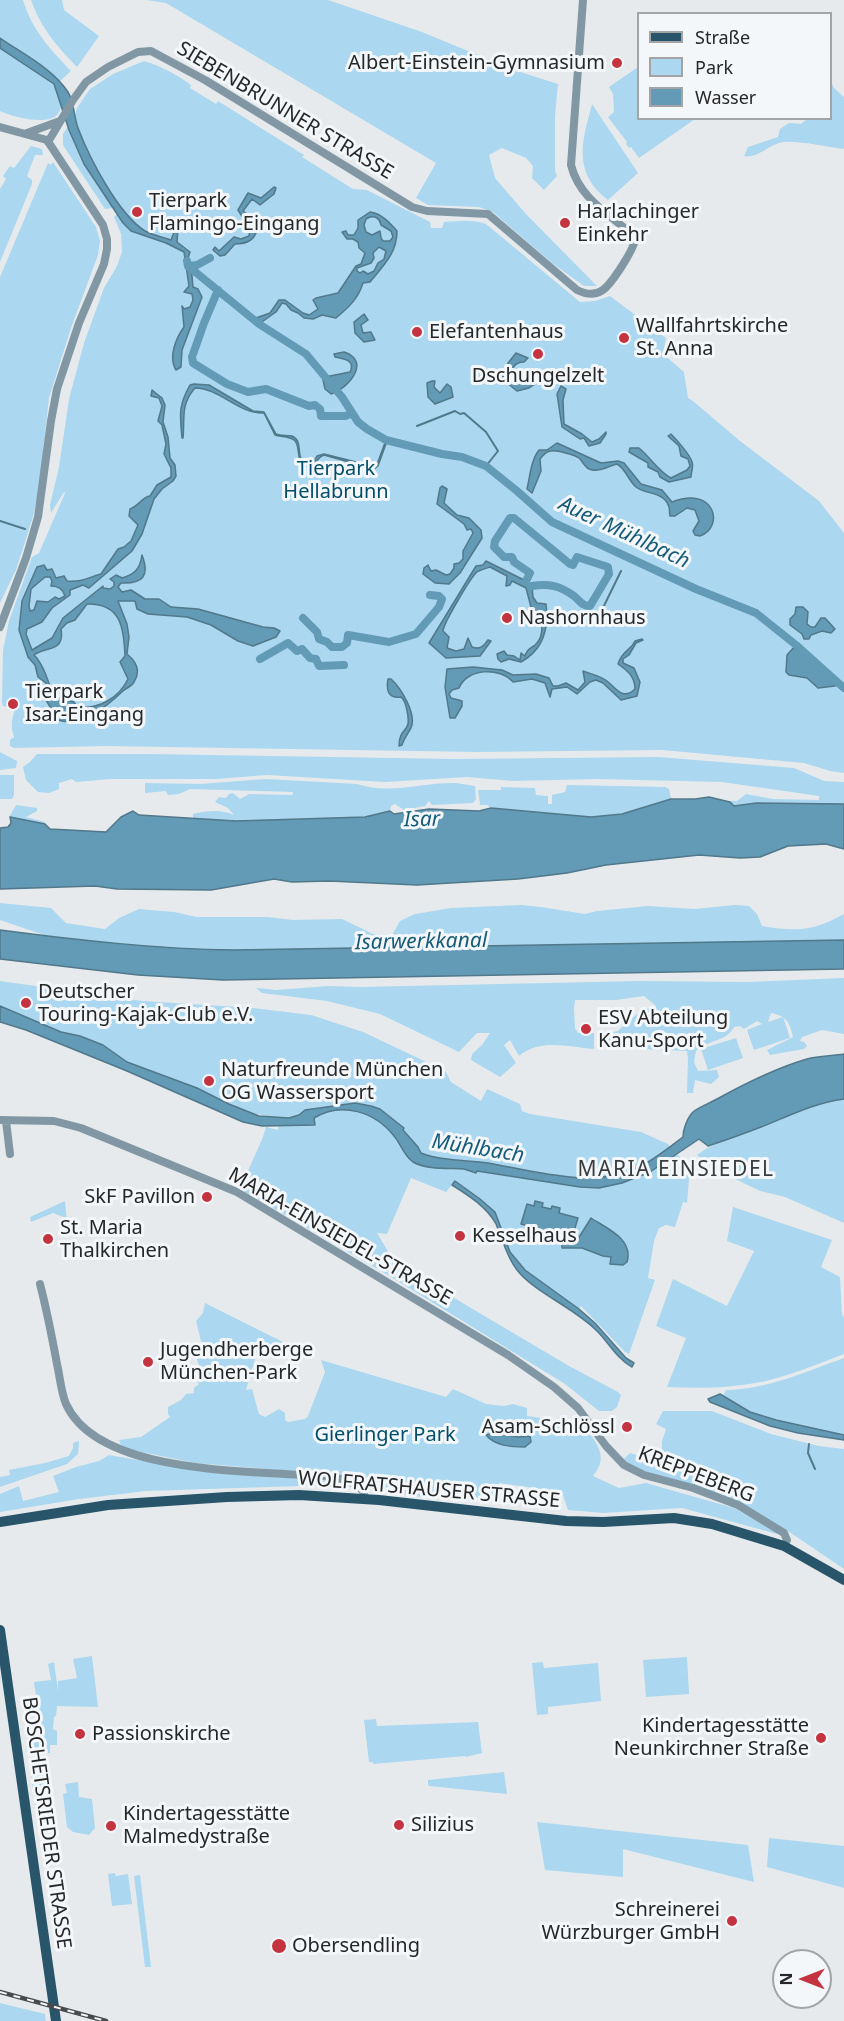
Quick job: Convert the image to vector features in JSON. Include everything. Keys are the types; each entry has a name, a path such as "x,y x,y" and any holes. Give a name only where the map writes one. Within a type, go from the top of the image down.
{"main road":[{"name":"WOLFRATSHAUSER STRASSE","path":"0,1522 108,1505 299,1495 363,1498 566,1521 603,1522 655,1518 697,1520 784,1546 844,1580"},
{"name":"BOSCHETSRIEDER STRASSE","path":"0,1630 56,2021"}],"street":[{"name":"SIEBENBRUNNER STRASSE","path":"48,142 81,88 92,77 138,52 151,51 205,80 402,201 422,210 488,214 577,290 585,294 592,294 605,289 612,282 635,240 633,235 588,197 575,179 571,165 583,0"},
{"path":"23,133 61,119"},
{"path":"0,127 48,142 103,225 106,232 107,249 104,264 79,323 57,389 38,517 26,558 0,627"},
{"path":"3,1121 10,1154"},
{"name":"MARIA-EINSIEDEL-STRASSE","path":"3,1121 54,1121 81,1128 237,1192 508,1355 554,1387 578,1408 594,1429"},
{"path":"40,1284 63,1396 72,1414 88,1432 107,1445 145,1458 194,1466 329,1477 356,1484 364,1492 363,1498"},
{"name":"KREPPEBERG","path":"594,1429 624,1465 634,1471 693,1488 738,1505 784,1533 787,1540 784,1546"}],"green space":[{"path":"0,0 23,0 37,30 71,71 59,82 46,68 0,38"},
{"path":"31,0 62,0 64,10 99,36 77,67 50,36"},
{"path":"147,0 328,0 422,32 514,70 558,84 555,116 555,171 557,176 544,190 532,178 533,166 526,158 502,148 489,155 495,178 525,213 597,286 584,286 552,263 493,212 479,207 428,205 416,198 436,163 166,3"},
{"path":"0,48 54,84 61,107 56,116 51,119 37,120 20,118 0,111"},
{"name":"Tierpark Hellabrunn","path":"144,61 180,77 191,85 190,88 216,104 218,101 353,189 367,190 430,222 431,228 442,228 444,222 454,221 486,224 580,302 595,301 610,296 666,338 663,354 684,372 688,398 819,501 844,533 844,773 804,763 662,750 477,752 105,746 14,748 10,746 10,740 14,737 12,724 15,709 3,706 2,703 3,650 9,621 32,557 39,553 65,493 51,513 50,505 59,467 69,399 84,343 104,288 122,252 121,234 114,217 117,214 113,208 105,209 63,145 63,134 90,89 113,74"},
{"path":"637,68 637,120 694,120 639,158 631,147 629,148 608,117 614,112 613,94 609,87"},
{"path":"832,84 844,97 844,149 783,142 754,155 744,156 748,147 778,137 780,129 789,123 801,124 806,120 832,120"},
{"path":"592,104 638,173 608,200 589,179 584,167 583,144"},
{"path":"31,146 42,149 43,155 35,155 27,176 32,180 32,184 0,262 0,189 6,179 3,176 10,166 14,168"},
{"path":"53,162 96,227 100,241 98,255 71,328 49,398 39,488 33,517 16,570 0,603 0,277 48,163 51,165"},
{"path":"0,752 17,761 16,768 0,770"},
{"path":"37,754 455,759 659,757 794,768 824,781 844,782 844,804 756,803 734,807 730,802 724,801 737,801 746,794 773,799 819,800 819,796 722,782 597,779 513,781 467,777 385,782 267,775 216,779 110,779 76,782 72,779 59,783 59,789 49,793 38,792 26,780 23,767"},
{"path":"0,775 14,775 12,799 0,799"},
{"path":"266,779 357,784 381,788 456,783 475,786 476,799 473,803 432,805 429,801 425,806 404,810 395,804 391,806 390,811 365,817 236,821 193,818 193,814 213,811 234,815 228,808 215,802 219,797 226,798 233,793 240,799 249,794 292,795 293,792 190,789 179,794 168,795 166,791 145,793 145,783 200,784"},
{"path":"567,785 665,787 669,789 671,799 622,814 589,817 480,805 478,790 501,790 501,787 535,788 536,795 548,796 548,804 552,804 552,795 565,792"},
{"path":"16,805 37,808 37,811 26,817 45,822 44,824 9,817"},
{"path":"0,903 51,908 66,923 105,929 119,918 139,909 174,912 197,917 342,919 373,934 392,935 400,921 415,914 451,908 521,905 585,914 648,906 694,909 735,905 749,906 757,914 762,926 785,929 814,927 844,914 844,940 184,949 101,943 44,935 0,920"},
{"path":"844,978 844,1034 822,1030 802,1037 800,1041 807,1046 804,1049 770,1055 767,1050 793,1037 789,1024 783,1018 790,1038 754,1050 747,1030 762,1024 757,1021 744,1029 740,1026 734,1027 727,1035 701,1047 696,1051 694,1062 698,1071 717,1070 719,1077 711,1084 695,1080 693,1093 687,1093 687,1051 601,1047 601,1035 618,1031 630,1019 656,1006 644,996 616,1000 575,1000 575,1028 578,1033 594,1033 594,1049 545,1045 527,1050 519,1056 510,1040 504,1045 516,1063 500,1077 471,1060 472,1054 490,1033 477,1033 459,1052 380,1014 327,1001 262,993 256,988 276,990 329,986 639,981 747,982","holes":["771,1013 782,1017 768,1022"]},
{"path":"0,981 142,1001 253,1008 311,1015 363,1032 441,1069 446,1072 451,1082 481,1101 487,1089 520,1104 522,1111 530,1114 641,1132 668,1144 687,1165 689,1180 687,1203 683,1202 675,1227 666,1225 659,1228 654,1241 648,1278 655,1280 629,1354 581,1306 579,1309 525,1270 510,1252 495,1212 455,1181 446,1192 411,1178 387,1234 377,1233 398,1268 618,1392 621,1395 617,1407 612,1411 599,1411 565,1384 388,1275 240,1189 266,1127 278,1130 279,1118 251,1113 197,1088 127,1062 103,1045 61,1032 0,1006"},
{"path":"736,1038 743,1058 708,1070 701,1049"},
{"path":"844,1099 844,1223 785,1197 760,1191 721,1172 697,1155 720,1142 801,1110"},
{"path":"65,1201 68,1234 65,1234 66,1218 53,1213 31,1222 30,1217"},
{"path":"733,1207 832,1240 821,1267 840,1277 844,1318 844,1354 794,1373 758,1383 713,1388 667,1387 686,1338 656,1326 673,1279 727,1306 754,1251 727,1241"},
{"name":"Gierlinger Park","path":"205,1303 285,1343 280,1353 258,1349 246,1390 252,1389 259,1414 265,1417 279,1409 285,1413 285,1420 288,1422 305,1419 308,1416 325,1372 321,1360 446,1397 453,1389 486,1404 504,1406 513,1404 527,1408 527,1416 583,1424 601,1456 598,1469 593,1476 619,1488 646,1483 734,1508 778,1533 682,1508 603,1513 568,1510 562,1492 499,1483 497,1498 433,1498 397,1494 396,1490 373,1488 355,1480 329,1474 195,1463 122,1448 119,1440 141,1437 170,1417 168,1407 181,1400 186,1394 194,1393 194,1388 199,1384 195,1377 199,1365 195,1354 196,1348 202,1345 196,1321 203,1313"},
{"path":"844,1358 844,1435 750,1412 723,1396 726,1390 772,1383"},
{"path":"663,1411 712,1411 771,1434 819,1446 844,1449 844,1569 785,1529 742,1504 646,1472 622,1461 630,1453 639,1456 662,1450 666,1429 656,1424"},
{"path":"79,1441 78,1454 67,1464 0,1487 0,1477 10,1475 9,1470 69,1456 73,1443"},
{"path":"109,1455 202,1471 330,1481 332,1485 146,1491 0,1512 0,1494 19,1486 23,1501 59,1492 53,1476 99,1461"},
{"path":"92,1656 98,1707 57,1706 53,1729 57,1731 57,1745 50,1745 50,1753 27,1752 26,1742 42,1740 34,1682 51,1680 48,1664 54,1662 58,1691 58,1681 77,1678 73,1659"},
{"path":"687,1657 689,1694 646,1697 643,1660"},
{"path":"543,1662 544,1668 598,1663 601,1701 548,1707 548,1714 537,1715 532,1663"},
{"path":"376,1719 377,1726 478,1722 482,1753 466,1757 373,1764 369,1762 364,1720"},
{"path":"504,1772 507,1794 429,1786 428,1784 428,1780"},
{"path":"51,1774 51,1780 45,1782 51,1823 43,1826 45,1836 40,1837 31,1776"},
{"path":"78,1782 79,1797 92,1799 95,1828 89,1835 73,1832 67,1827 63,1794 67,1793 65,1784"},
{"path":"537,1822 748,1845 754,1882 623,1849 623,1877 545,1870"},
{"path":"769,1838 844,1846 844,1888 767,1867"},
{"path":"115,1873 116,1876 128,1874 132,1904 112,1906 108,1874"},
{"path":"140,1875 151,1967 145,1967 134,1876"},
{"path":"0,2003 45,2014 46,2021 0,2021"}],"water":[{"path":"0,38 46,69 68,92 78,128 89,154 115,199 135,223 145,231 171,240 176,227 178,229 177,242 190,252 188,258 193,287 198,289 202,297 182,350 181,367 176,370 173,354 184,327 182,306 184,309 190,307 193,300 192,294 184,292 189,286 184,252 131,231 123,223 84,164 69,130 54,84 0,48"},
{"path":"274,187 276,188 274,194 260,205 252,199 243,211 253,219 252,224 257,229 252,239 235,244 225,255 220,256 213,250 215,247 219,251 234,237 241,239 249,236 250,229 238,210 248,193 261,198"},
{"path":"370,212 378,214 397,231 395,246 385,264 370,282 363,283 356,298 345,310 336,318 322,315 313,319 304,318 282,303 276,312 259,324 253,319 270,313 279,300 285,300 309,315 318,309 313,300 338,293 356,266 361,264 365,253 359,248 358,242 347,239 342,232 346,231 348,235 354,235 358,228 358,220","holes":["377,218 381,225 391,231 393,237 390,241 383,241 380,231 372,235 366,232 364,225 366,219","379,247 386,251 384,259 378,263 374,271 368,274 357,271 357,268 371,263 374,258 373,253"]},
{"path":"364,314 368,320 361,325 363,333 371,332 375,340 364,342 355,333 354,322"},
{"path":"344,352 352,356 357,368 344,387 331,394 325,389 323,380 325,377 350,372 350,363 335,357 334,354"},
{"path":"516,353 528,358 514,367 512,373 515,379 524,382 537,371 538,382 529,388 517,391 502,379 508,363"},
{"path":"435,381 434,387 440,393 447,384 451,387 453,397 435,404 428,397 427,383"},
{"path":"190,385 209,385 253,411 264,412 276,434 292,436 296,439 301,459 309,465 317,456 324,454 376,467 386,440 378,466 374,469 324,455 311,466 304,465 301,463 294,440 275,435 264,413 246,410 204,389 195,388 187,400 182,438 180,417 182,405"},
{"path":"561,386 566,389 563,400 564,424 592,442 606,432 600,443 589,446 584,438 580,439 562,427 557,394"},
{"path":"152,390 162,398 165,405 163,422 176,476 154,499 142,534 132,551 89,588 83,585 70,590 70,595 52,608 42,622 27,629 26,634 32,650 52,638 63,618 103,586 103,588 110,589 114,586 114,582 110,579 116,575 122,578 134,573 140,564 142,555 145,568 143,577 135,582 121,583 118,587 122,592 131,590 145,599 159,599 171,607 198,609 280,631 276,637 253,646 238,641 211,625 187,617 148,614 137,609 135,601 118,601 127,624 129,637 127,654 137,667 136,678 132,685 94,714 76,721 58,720 43,695 46,683 38,677 19,630 22,601 37,567 44,565 47,570 52,569 56,578 64,576 67,581 85,579 101,574 118,549 131,541 138,525 129,516 130,509 150,496 157,485 171,477 171,468 164,454 166,444 162,425 158,421 162,406 159,398 151,396","holes":["45,577 50,577 51,586 60,588 65,596 59,599 55,597 48,602 37,601 34,610 30,611 31,589","87,604 107,608 118,619 122,627 125,656 120,662 128,679 119,692 107,701 93,707 77,707 74,702 53,697 43,669 34,655 58,645 62,636 61,629 67,623 75,620"]},
{"path":"671,434 689,456 693,466 691,477 669,482 648,467 648,463 629,452 630,448 639,448 671,478 690,466 688,459 681,456 679,446 668,436"},
{"path":"557,443 601,463 618,461 624,463 641,484 662,490 672,502 687,498 698,499 706,503 712,509 712,524 708,531 700,536 695,535 693,531 699,521 695,510 687,508 675,516 670,516 669,507 663,498 640,490 617,464 593,470 579,458 557,451 548,452 540,459 541,471 532,493 527,489 536,454 539,450 547,450"},
{"path":"442,486 447,489 444,503 457,515 469,518 481,530 482,538 460,573 449,584 435,583 423,574 424,568 428,565 431,571 450,574 454,564 463,559 463,551 473,533 471,529 467,530 464,524 437,504"},
{"path":"486,561 526,581 532,586 533,597 537,603 546,604 543,638 535,651 521,662 509,659 501,662 497,654 504,651 507,655 520,660 521,653 525,656 540,638 541,614 531,607 526,588 512,581 506,586 507,576 490,567 478,571 474,576 452,611 443,631 449,637 447,648 456,651 464,649 468,638 472,647 475,648 482,647 488,640 491,641 480,656 446,658 429,643 476,566 483,565"},
{"path":"796,607 803,607 808,612 807,624 811,627 815,627 821,618 825,618 835,629 831,633 822,631 811,635 809,639 804,639 802,634 790,625 790,619 795,614"},
{"path":"642,639 623,659 623,663 634,668 640,682 637,696 621,700 603,683 596,680 590,682 577,694 567,687 552,689 550,697 545,683 532,679 513,682 500,674 484,672 469,677 459,688 452,690 449,694 451,698 462,701 462,706 455,718 450,718 445,687 447,669 473,667 502,670 513,675 536,674 549,678 553,686 566,683 578,690 585,682 583,671 602,678 623,694 627,694 635,689 634,681 618,664 635,641"},
{"path":"796,645 838,683 835,686 818,688 807,678 789,675 786,672 787,655"},
{"path":"388,679 391,679 399,688 412,716 411,728 402,745 399,746 400,737 408,724 408,714 403,699 393,697 389,693"},
{"name":"Isar","path":"709,797 730,802 734,806 756,803 844,804 844,849 826,844 788,846 760,857 699,855 606,865 518,879 417,885 329,881 292,882 274,879 211,890 117,889 95,886 0,889 0,828 8,827 11,823 10,817 45,824 50,829 106,832 121,817 133,811 139,815 236,821 365,817 390,811 394,814 429,809 479,811 491,808 591,817 622,814 671,799"},
{"path":"0,930 175,948 234,950 844,940 844,969 223,980 138,975 0,959"},
{"path":"0,1006 61,1032 103,1045 127,1062 197,1088 259,1116 289,1118 305,1110 355,1103 371,1106 380,1109 404,1128 403,1130 421,1153 445,1159 488,1163 544,1174 583,1178 602,1177 637,1168 683,1137 687,1121 695,1110 761,1076 807,1059 844,1054 844,1099 812,1107 708,1146 699,1139 650,1172 622,1183 599,1188 580,1187 477,1171 476,1173 464,1169 419,1165 407,1157 396,1139 377,1121 368,1115 347,1110 336,1110 314,1118 315,1125 262,1126 243,1122 127,1071 26,1030 0,1022"},
{"path":"455,1181 495,1212 510,1252 525,1270 595,1323 626,1358 634,1363 632,1367 622,1360 588,1323 534,1286 517,1270 488,1212 452,1185"},
{"path":"535,1201 543,1203 542,1207 560,1208 559,1213 578,1218 572,1238 578,1239 591,1218 611,1230 626,1247 627,1262 623,1265 610,1264 611,1257 582,1248 562,1248 562,1236 521,1224 527,1204 534,1206"},
{"path":"720,1394 750,1412 844,1435 844,1440 770,1426 710,1402 708,1399"},
{"path":"492,1433 519,1437 530,1436 531,1442 525,1447 504,1445 494,1442 486,1435"}],"waterway":[{"path":"188,266 197,265 210,258"},
{"name":"Auer Mühlbach","path":"187,261 188,266 259,324 306,354 342,397 358,422 367,429 386,440 462,457 486,466 552,522 696,589 756,613 844,688"},
{"name":"Auer Mühlbach","path":"218,290 192,357 193,363 227,384 248,392 266,389 309,406 315,405 320,409 321,416 346,416 352,413"},
{"path":"417,426 455,411 460,414 464,413 486,432 498,451 486,466"},
{"path":"526,581 530,573 514,562 512,557 504,557 494,547 495,541 510,518 514,518 570,564 573,565 577,557 608,567 609,574 590,606 559,588 549,585 532,586"},
{"path":"0,521 25,529"},
{"path":"599,616 621,571"},
{"path":"303,618 317,632 319,639 332,647 342,647 347,643 348,635 389,642 416,634 439,607 442,599 439,596 430,595"},
{"path":"260,659 288,643 297,651 302,649 310,658 316,659 319,666 344,665"},
{"path":"809,1444 808,1453 815,1469"}],"railway":[{"path":"0,1992 106,2021"}],"place":[{"name":"Albert-Einstein-Gymnasium","path":"617,63"},
{"name":"Tierpark Flamingo-Eingang","path":"137,212"},
{"name":"Harlachinger Einkehr","path":"565,223"},
{"name":"Elefantenhaus","path":"417,332"},
{"name":"Wallfahrtskirche St. Anna","path":"624,338"},
{"name":"Dschungelzelt","path":"538,354"},
{"name":"Nashornhaus","path":"507,618"},
{"name":"Tierpark Isar-Eingang","path":"13,704"},
{"name":"Deutscher Touring-Kajak-Club e.V.","path":"26,1003"},
{"name":"ESV Abteilung Kanu-Sport","path":"586,1029"},
{"name":"Naturfreunde München OG Wassersport","path":"209,1081"},
{"name":"SkF Pavillon","path":"207,1197"},
{"name":"Kesselhaus","path":"460,1236"},
{"name":"St. Maria Thalkirchen","path":"48,1239"},
{"name":"Jugendherberge München-Park","path":"148,1362"},
{"name":"Asam-Schlössl","path":"627,1427"},
{"name":"Passionskirche","path":"80,1734"},
{"name":"Kindertagesstätte Neunkirchner Straße","path":"821,1738"},
{"name":"Silizius","path":"399,1825"},
{"name":"Kindertagesstätte Malmedystraße","path":"111,1826"},
{"name":"Schreinerei Würzburger GmbH","path":"732,1921"},
{"name":"Obersendling","path":"279,1946"}],"district":[{"name":"MARIA EINSIEDEL","path":"676,1170"}],"water label":[{"name":"Isarwerkkanal","path":"421,942"},
{"name":"Mühlbach","path":"478,1149"}]}
